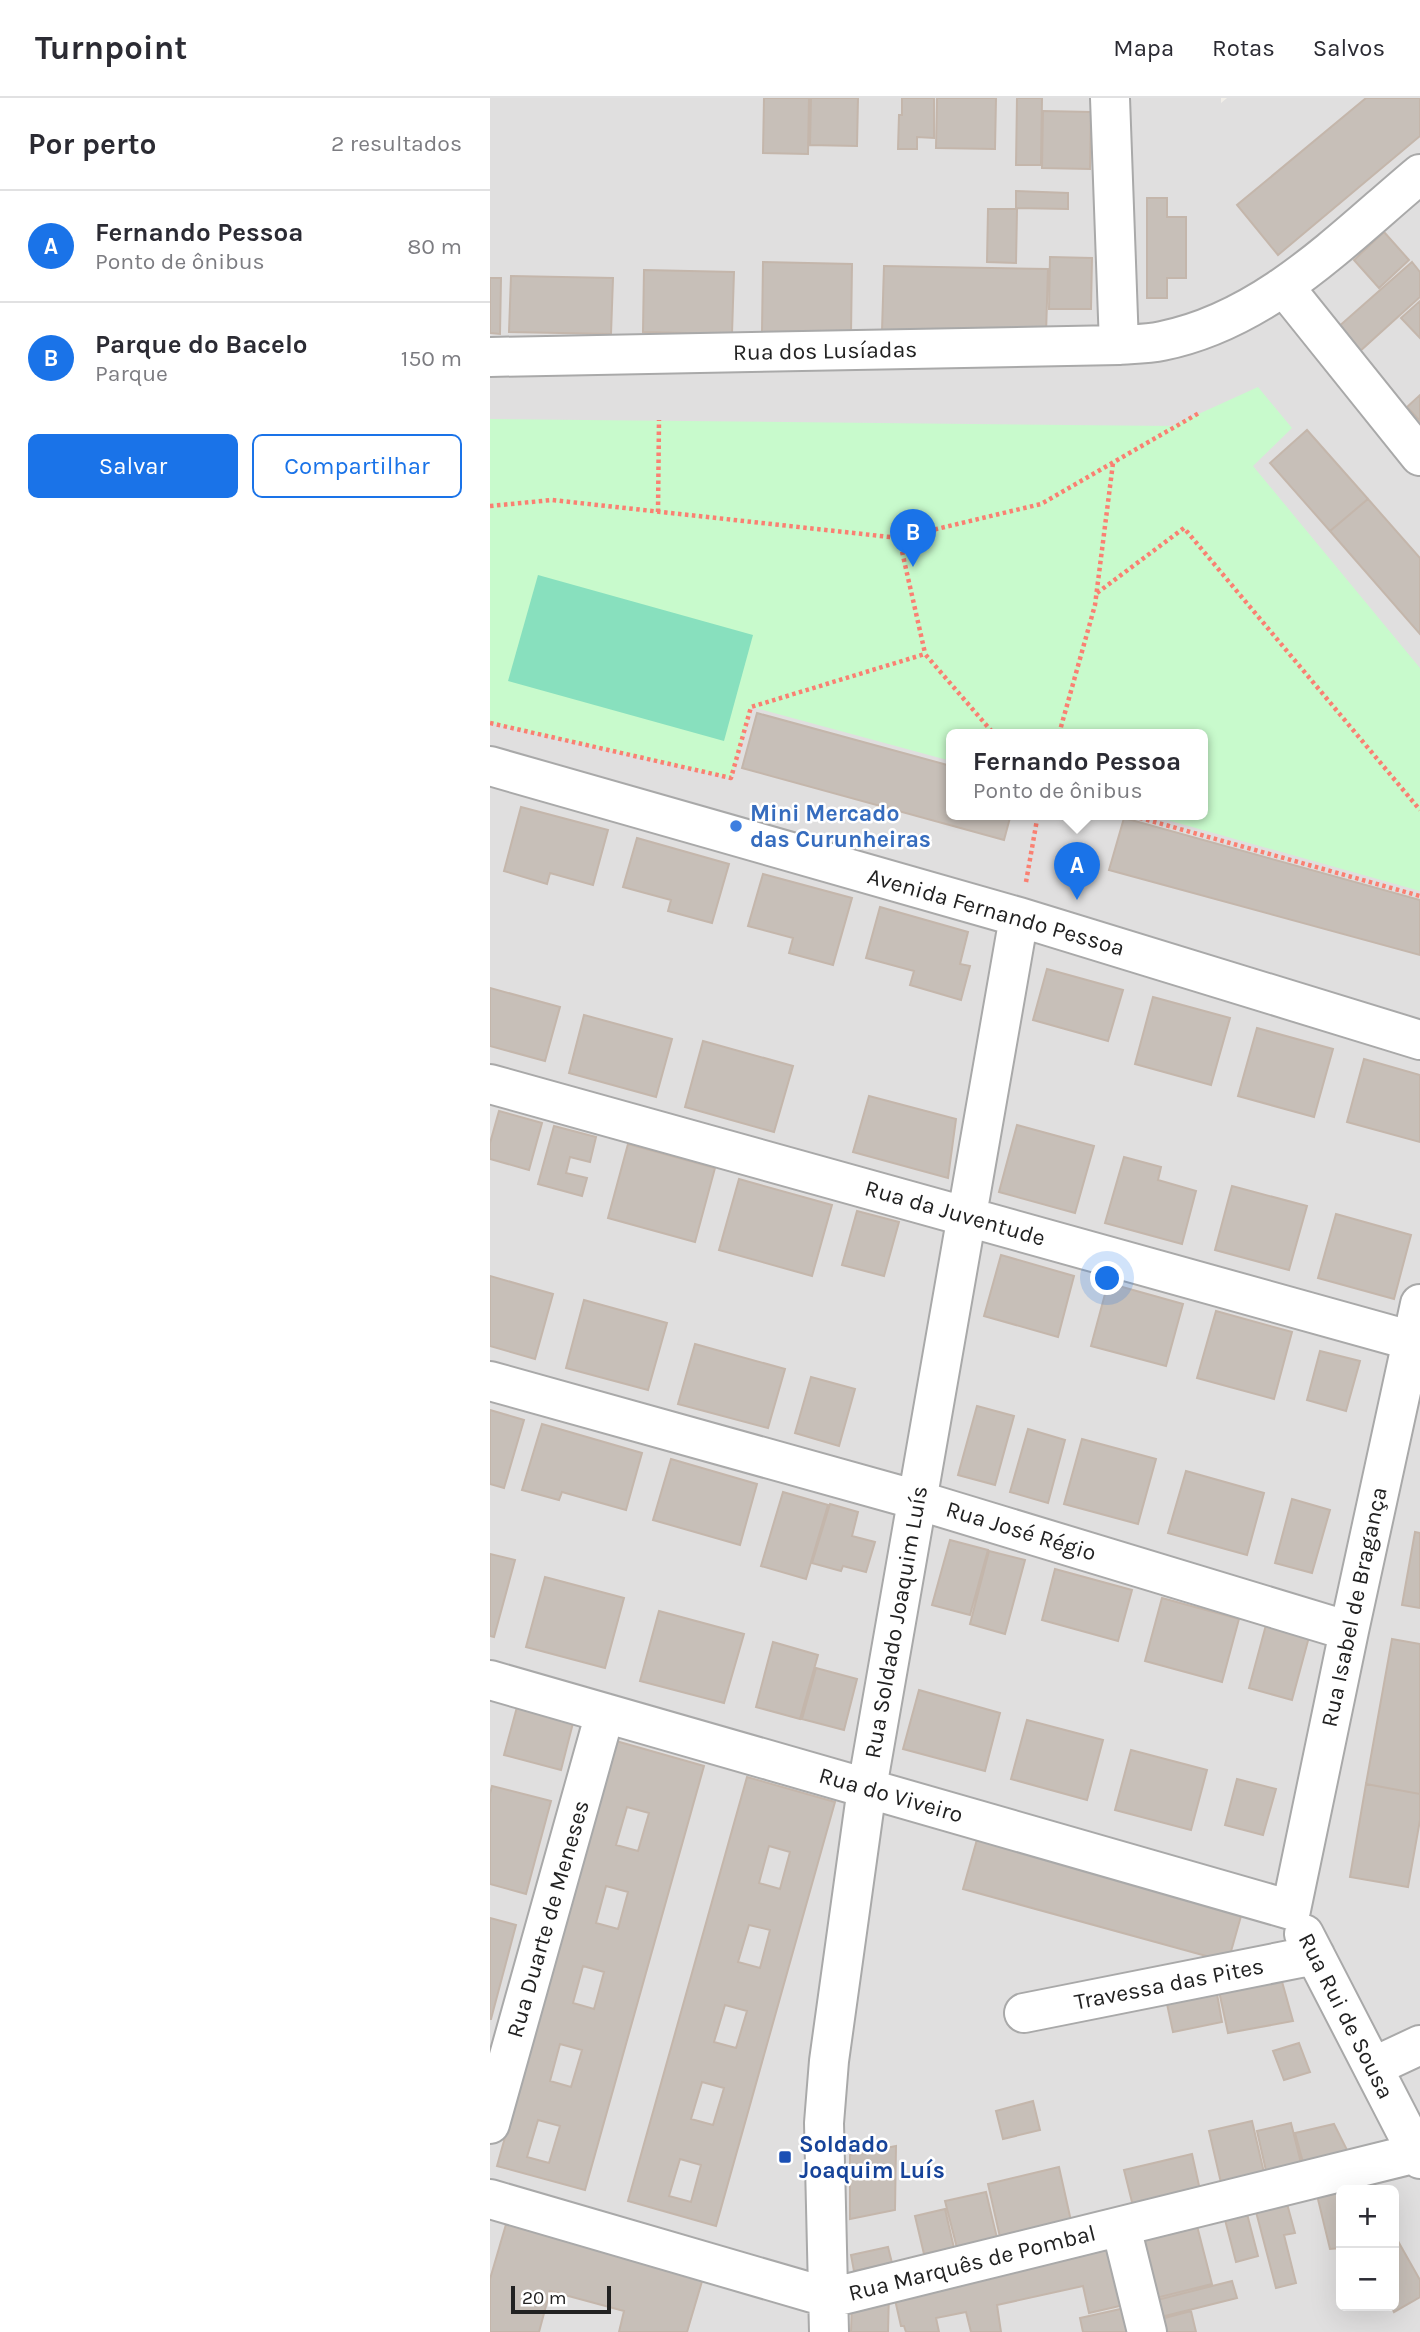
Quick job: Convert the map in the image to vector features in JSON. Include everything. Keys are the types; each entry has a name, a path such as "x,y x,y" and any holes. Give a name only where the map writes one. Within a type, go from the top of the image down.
{"street":[{"path":"1110,98 1119,345"},
{"name":"Rua dos Lusíadas","path":"490,357 1119,345 1160,341 1196,332 1242,313 1285,288 1420,174"},
{"path":"1285,288 1420,456"},
{"name":"Avenida Fernando Pessoa","path":"490,766 1019,917 1420,1040"},
{"name":"Rua Soldado Joaquim Luís","path":"830,2315 824,2123 829,2061 867,1788 1019,917"},
{"name":"Rua da Juventude","path":"490,1084 1415,1342"},
{"name":"Rua Isabel de Bragança","path":"1292,1910 1349,1631 1415,1342 1420,1304"},
{"name":"Rua José Régio","path":"490,1381 918,1500 1349,1631"},
{"name":"Rua do Viveiro","path":"490,1680 1292,1910"},
{"name":"Rua Duarte de Meneses","path":"490,2124 605,1713"},
{"name":"Rua Rui de Sousa","path":"1292,1910 1418,2156"},
{"name":"Travessa das Pites","path":"1024,2013 1315,1955"},
{"path":"1373,2067 1420,2045"},
{"name":"Rua Marquês de Pombal","path":"490,2199 830,2315 1121,2227 1418,2156"},
{"path":"1121,2227 1147,2332"}],"path":[{"path":"490,506 552,500 899,538 1041,504 1199,413"},
{"path":"658,512 659,420"},
{"path":"1060,729 1097,593 1114,462"},
{"path":"1097,593 1184,528 1420,810"},
{"path":"899,538 925,654 989,729"},
{"path":"490,723 731,778 751,707 925,654"},
{"path":"1019,917 1037,820"},
{"path":"1148,820 1420,896"}],"shaded area":[{"path":"490,98 1221,98 1221,103 1227,98 1420,98 1420,2332 490,2332"}],"green space":[{"path":"1258,387 1292,428 1253,466 1420,668 1420,891 1167,820 1208,820 1208,729 946,729 946,760 752,707 731,778 490,723 490,419 1172,426"},
{"path":"538,575 753,635 724,741 508,681"}],"building":[{"path":"764,98 809,98 808,154 763,153"},
{"path":"811,98 858,98 857,146 810,145"},
{"path":"902,98 934,98 934,138 917,137 917,149 898,149"},
{"path":"937,98 996,98 995,149 936,148"},
{"path":"1017,98 1042,98 1041,165 1016,165"},
{"path":"1366,98 1420,98 1420,136 1278,255 1237,205"},
{"path":"1043,111 1091,112 1090,169 1042,168"},
{"path":"1016,191 1068,193 1068,209 1016,208"},
{"path":"1147,198 1167,198 1167,217 1186,217 1186,278 1167,278 1167,298 1147,298"},
{"path":"988,209 1017,209 1016,263 987,262"},
{"path":"1384,232 1409,260 1379,288 1354,260"},
{"path":"1050,257 1092,258 1091,309 1049,309"},
{"path":"763,262 852,264 851,334 762,332"},
{"path":"1412,262 1420,272 1420,297 1359,352 1337,328"},
{"path":"884,266 1048,269 1046,334 882,331"},
{"path":"644,270 734,272 732,334 643,332"},
{"path":"511,276 613,278 611,334 509,332"},
{"path":"490,278 501,278 500,334 490,333"},
{"path":"1420,301 1420,338 1401,318"},
{"path":"1420,395 1420,421 1407,407"},
{"path":"1307,430 1368,499 1330,531 1270,463"},
{"path":"1368,499 1420,558 1420,634 1330,531"},
{"path":"757,713 946,765 946,820 1009,820 1004,840 742,768"},
{"path":"521,807 608,830 593,885 550,873 547,884 504,871"},
{"path":"1123,820 1131,820 1420,900 1420,955 1109,870"},
{"path":"637,838 729,864 712,923 668,911 671,900 623,887"},
{"path":"763,874 852,898 833,965 789,953 793,938 748,926"},
{"path":"880,907 968,932 960,964 970,966 961,1000 910,985 914,971 866,958"},
{"path":"1047,969 1123,990 1108,1041 1033,1020"},
{"path":"490,988 560,1007 545,1061 490,1046"},
{"path":"1153,997 1230,1018 1211,1085 1135,1064"},
{"path":"584,1015 672,1039 656,1097 569,1073"},
{"path":"1257,1028 1333,1049 1314,1117 1238,1096"},
{"path":"703,1041 793,1066 774,1132 685,1107"},
{"path":"1364,1059 1420,1075 1420,1142 1347,1122"},
{"path":"869,1096 956,1119 948,1178 853,1152"},
{"path":"499,1111 542,1123 529,1170 490,1159 490,1143"},
{"path":"1017,1125 1094,1146 1075,1213 999,1192"},
{"path":"554,1126 596,1137 590,1162 570,1157 566,1173 587,1178 582,1196 538,1184"},
{"path":"628,1144 715,1168 695,1242 608,1218"},
{"path":"1124,1157 1161,1167 1158,1180 1196,1191 1182,1244 1105,1223"},
{"path":"739,1179 832,1205 812,1276 719,1250"},
{"path":"1232,1186 1307,1206 1289,1270 1215,1250"},
{"path":"857,1211 899,1222 884,1276 842,1265"},
{"path":"1336,1214 1411,1235 1394,1299 1318,1278"},
{"path":"1001,1255 1074,1276 1058,1337 984,1316"},
{"path":"490,1276 553,1294 535,1359 490,1346"},
{"path":"1108,1283 1183,1304 1166,1366 1091,1346"},
{"path":"584,1300 667,1323 648,1390 566,1368"},
{"path":"1216,1311 1292,1332 1274,1399 1197,1378"},
{"path":"695,1344 785,1369 768,1428 678,1404"},
{"path":"1320,1351 1360,1361 1346,1411 1307,1400"},
{"path":"811,1377 855,1389 839,1446 795,1433"},
{"path":"977,1406 1014,1416 995,1485 958,1475"},
{"path":"490,1410 524,1420 504,1488 490,1484"},
{"path":"542,1424 642,1453 626,1510 562,1492 559,1500 522,1490"},
{"path":"1028,1429 1065,1440 1048,1503 1010,1492"},
{"path":"1082,1439 1156,1459 1138,1524 1064,1504"},
{"path":"671,1459 757,1484 740,1545 653,1520"},
{"path":"1186,1471 1264,1493 1247,1555 1168,1533"},
{"path":"783,1492 828,1505 806,1579 761,1566"},
{"path":"1292,1499 1330,1510 1312,1573 1275,1563"},
{"path":"830,1504 858,1512 852,1536 875,1542 866,1572 843,1566 841,1571 812,1563"},
{"path":"1415,1532 1420,1533 1420,1608 1402,1605"},
{"path":"950,1540 988,1550 970,1615 932,1605"},
{"path":"989,1551 1025,1560 1005,1634 970,1624"},
{"path":"490,1554 515,1560 494,1637 490,1636"},
{"path":"1055,1569 1132,1590 1118,1641 1042,1620"},
{"path":"545,1577 624,1598 605,1668 526,1647"},
{"path":"1162,1598 1239,1619 1222,1682 1145,1661"},
{"path":"659,1611 744,1634 724,1703 640,1681"},
{"path":"1266,1625 1309,1637 1292,1700 1249,1688"},
{"path":"1392,1639 1420,1644 1420,1794 1366,1784"},
{"path":"773,1642 818,1655 800,1719 756,1707"},
{"path":"816,1668 857,1679 844,1730 802,1719"},
{"path":"919,1690 1000,1713 985,1771 903,1749"},
{"path":"517,1707 573,1723 561,1770 504,1755"},
{"path":"1027,1720 1103,1740 1087,1800 1011,1779"},
{"path":"616,1741 704,1766 585,2190 497,2166","holes":["627,1807 649,1813 638,1851 616,1845","606,1886 628,1892 618,1929 596,1923","583,1966 604,1972 594,2009 573,2003","560,2044 582,2050 571,2087 550,2081","538,2120 560,2126 549,2163 527,2157"]},
{"path":"1131,1750 1207,1770 1191,1830 1115,1810"},
{"path":"747,1777 835,1802 716,2226 628,2201","holes":["769,1846 790,1852 780,1889 759,1883","749,1925 770,1930 760,1968 738,1962","725,2005 747,2011 736,2048 714,2042","702,2082 724,2088 713,2125 691,2119","680,2159 701,2165 691,2202 669,2196"]},
{"path":"1237,1779 1276,1789 1263,1835 1225,1825"},
{"path":"1366,1784 1420,1794 1420,1820 1408,1887 1350,1877"},
{"path":"492,1786 551,1801 526,1894 490,1884"},
{"path":"978,1836 1243,1909 1228,1962 963,1889"},
{"path":"490,1918 516,1925 491,2019 490,2019"},
{"path":"1281,1978 1293,2021 1228,2033 1219,1991"},
{"path":"1217,1994 1222,2022 1173,2032 1167,2004"},
{"path":"1299,2043 1310,2072 1284,2080 1273,2051"},
{"path":"1033,2101 1040,2130 1003,2139 996,2111"},
{"path":"1252,2121 1265,2177 1222,2187 1209,2131"},
{"path":"1291,2123 1302,2167 1267,2175 1257,2131"},
{"path":"1334,2124 1350,2156 1304,2166 1295,2133"},
{"path":"896,2146 895,2210 850,2219 850,2155"},
{"path":"1192,2154 1200,2190 1133,2206 1124,2170"},
{"path":"1059,2167 1071,2221 1000,2237 988,2184"},
{"path":"1363,2179 1367,2185 1340,2185"},
{"path":"1336,2186 1336,2248 1330,2249 1316,2191"},
{"path":"986,2192 997,2238 957,2248 945,2201"},
{"path":"1286,2200 1295,2233 1284,2235 1296,2283 1276,2288 1255,2208"},
{"path":"945,2209 954,2248 924,2254 915,2216"},
{"path":"1246,2210 1258,2256 1236,2262 1224,2216"},
{"path":"507,2221 703,2278 687,2332 619,2332 624,2311 550,2291 539,2332 490,2332 490,2279"},
{"path":"1196,2222 1212,2284 1152,2299 1136,2237"},
{"path":"1110,2242 1124,2305 1089,2313 1083,2286 997,2305 1001,2332 971,2332 966,2312 936,2318 939,2332 906,2332 904,2326 901,2326 893,2291"},
{"path":"1399,2243 1420,2280 1420,2297 1399,2309"},
{"path":"888,2247 892,2263 854,2271 851,2255"},
{"path":"1232,2281 1237,2298 1157,2318 1153,2301"},
{"path":"889,2292 888,2332 851,2332 852,2300"},
{"path":"1125,2308 1130,2332 1083,2332 1080,2318"},
{"path":"1191,2311 1196,2332 1160,2332 1157,2320"}],"place":[{"name":"Parque do Bacelo","path":"913,567"},
{"name":"Mini Mercado das Curunheiras","path":"736,826"},
{"name":"Fernando Pessoa","path":"1077,900"},
{"name":"Soldado Joaquim Luís","path":"785,2157"}]}
